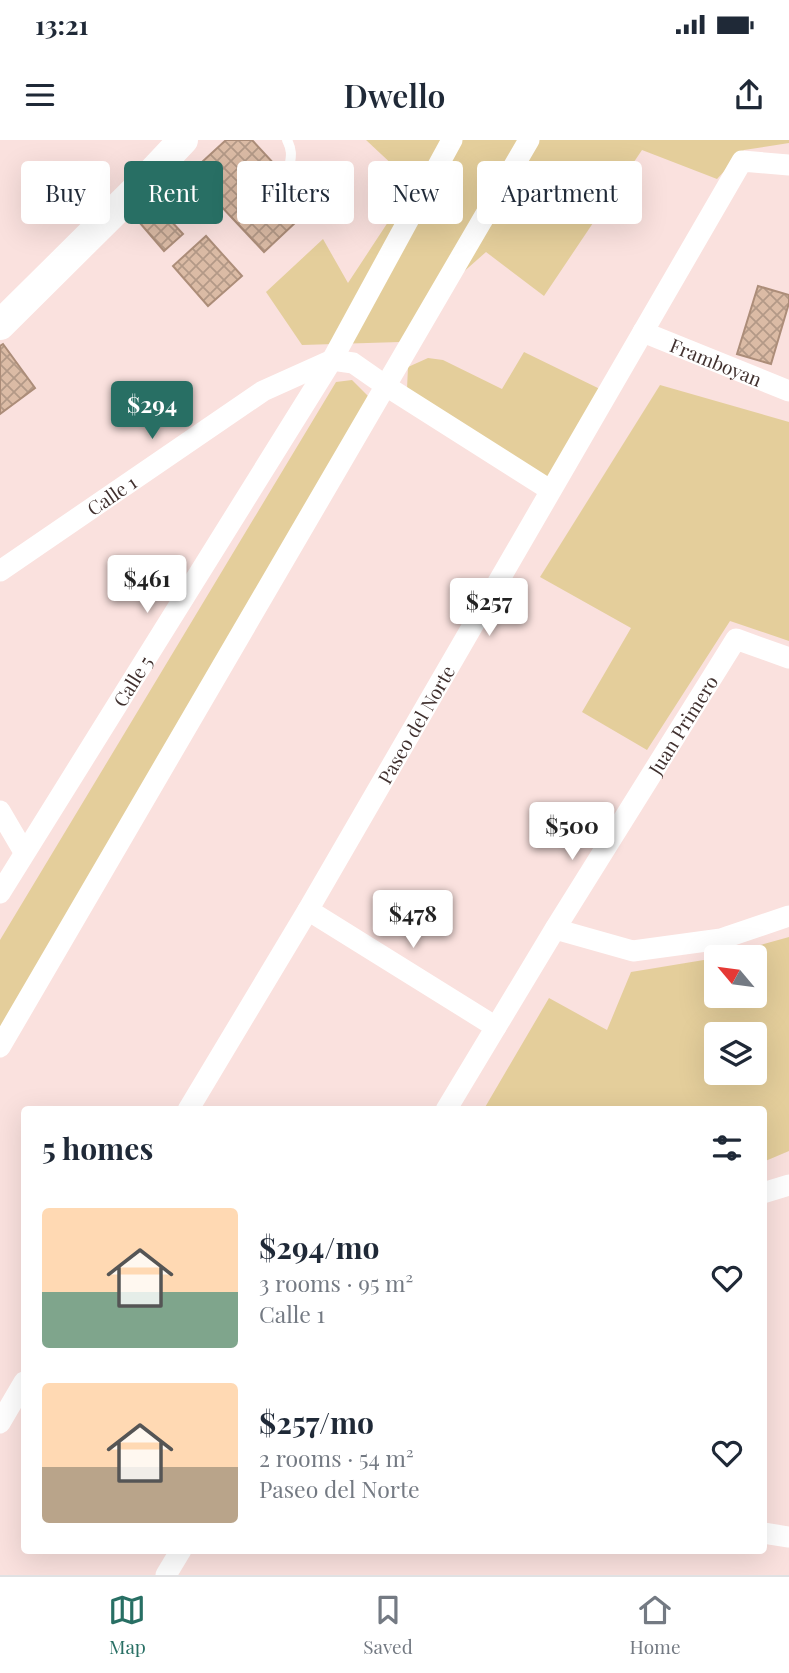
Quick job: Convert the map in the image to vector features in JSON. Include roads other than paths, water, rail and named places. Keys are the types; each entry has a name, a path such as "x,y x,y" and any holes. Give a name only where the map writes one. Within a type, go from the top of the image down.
{"street":[{"path":"0,325 183,140"},
{"name":"Calle 5","path":"0,893 331,360 452,140"},
{"path":"0,1046 529,140"},
{"name":"Paseo del Norte","path":"190,1106 308,910 742,161 789,165"},
{"name":"Framboyan","path":"643,332 789,391"},
{"path":"331,360 353,362 386,386 550,490"},
{"name":"Calle 1","path":"0,571 263,391 331,360"},
{"name":"Juan Primero","path":"448,1106 736,639 789,658"},
{"path":"0,811 24,852"},
{"path":"308,910 496,1027"},
{"path":"555,929 633,951 721,939 789,916"},
{"path":"767,1192 789,1185"},
{"path":"0,1423 21,1387"},
{"path":"767,1534 789,1537"},
{"path":"166,1575 179,1554"}],"lane":[{"path":"287,140 293,152 291,161"}]}
